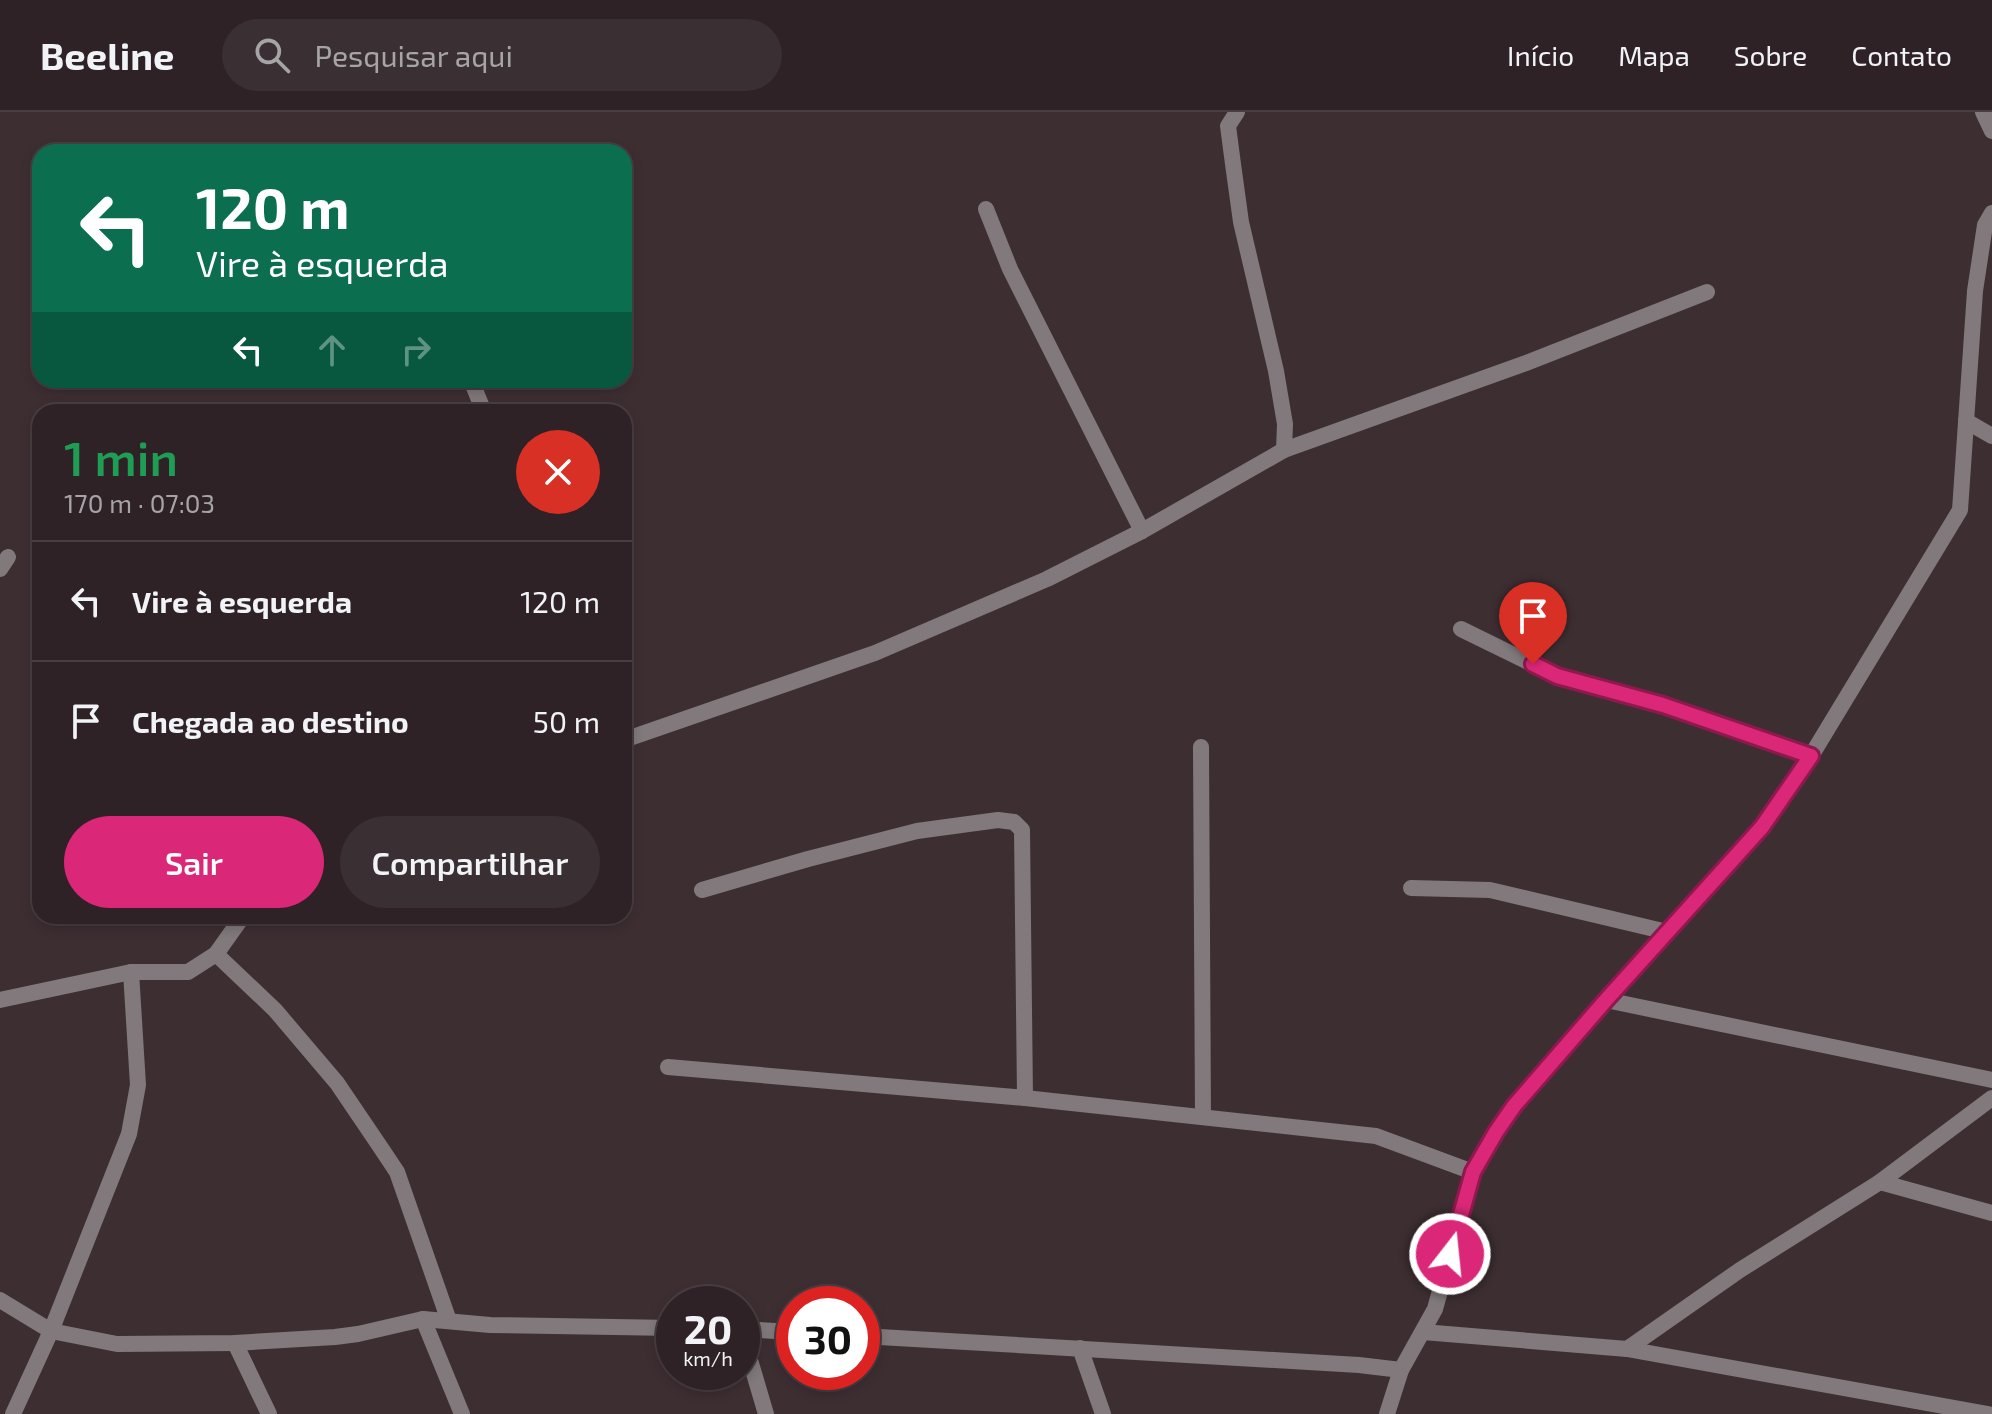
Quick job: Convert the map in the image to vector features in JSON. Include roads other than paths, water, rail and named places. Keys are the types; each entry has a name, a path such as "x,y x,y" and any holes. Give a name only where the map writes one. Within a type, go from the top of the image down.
{"street":[{"path":"1237,112 1228,126 1231,151 1241,222 1276,371 1285,424 1284,450"},
{"path":"1983,112 1992,131"},
{"path":"986,209 1010,269 1142,531"},
{"path":"1387,1414 1401,1370 1435,1309 1473,1172 1496,1132 1514,1106 1606,1000 1762,827 1811,756 1960,510 1975,291 1985,225 1992,213"},
{"path":"632,737 875,653 1047,579 1142,531 1284,450 1526,363 1707,292"},
{"path":"1966,421 1992,436"},
{"path":"1461,629 1557,676 1663,705 1811,756"},
{"path":"1201,747 1203,1117"},
{"path":"702,890 917,831 998,820 1014,822 1022,830 1025,1098"},
{"path":"1411,888 1490,890 1667,932"},
{"path":"0,1000 131,972 188,972 216,954 237,924"},
{"path":"216,954 275,1010 337,1083 397,1172 449,1321"},
{"path":"13,1414 51,1331 129,1134 138,1085 131,972"},
{"path":"1606,1000 1992,1080"},
{"path":"668,1067 1025,1098 1376,1136 1473,1172"},
{"path":"1627,1349 1740,1270 1880,1182 1992,1098"},
{"path":"1880,1182 1992,1213"},
{"path":"0,1300 51,1331 117,1344 235,1343 335,1337 423,1319 490,1325 656,1328"},
{"path":"423,1319 462,1414"},
{"path":"1423,1332 1627,1349 1988,1414"},
{"path":"880,1337 1401,1370"},
{"path":"235,1343 269,1414"},
{"path":"1080,1348 1103,1414"},
{"path":"759,1390 766,1414"}]}
